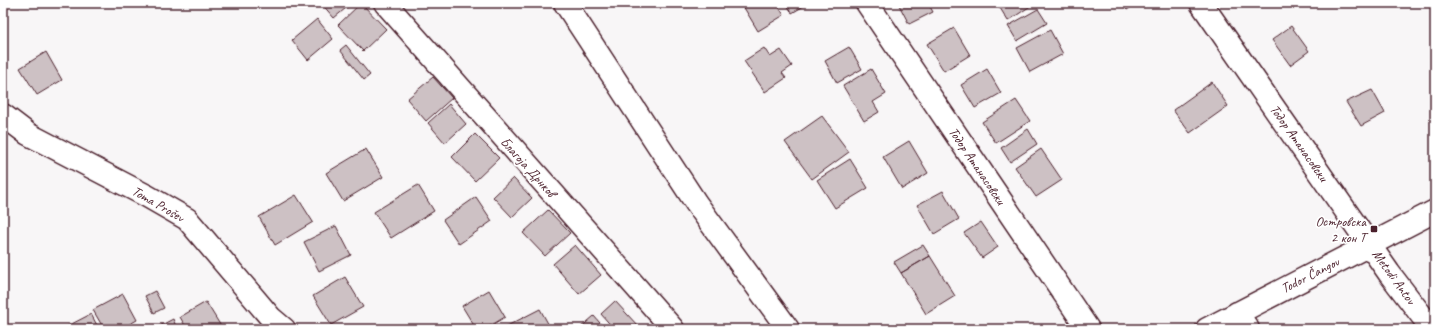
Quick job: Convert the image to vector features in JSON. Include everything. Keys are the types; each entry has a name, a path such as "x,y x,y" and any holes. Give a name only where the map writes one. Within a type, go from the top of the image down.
{"street":[{"name":"Благоја Дрнков","path":"385,3 673,329"},
{"path":"565,3 696,203 788,329"},
{"name":"Тодор Атанасовски","path":"867,3 1088,329"},
{"name":"Тодор Атанасовски","path":"1201,3 1370,244"},
{"name":"Toma Prošev","path":"3,115 28,134 147,196 187,219 271,318 284,329"},
{"name":"Todor Čangov","path":"1207,329 1243,321 1370,244 1435,212"},
{"name":"Metodi Antov","path":"1370,244 1389,273 1432,329"}],"building":[{"path":"321,3 352,3 334,18"},
{"path":"361,3 386,29 363,51 338,25"},
{"path":"748,3 776,3 784,15 758,31 743,6"},
{"path":"786,3 809,3 792,13"},
{"path":"904,3 928,3 933,12 909,24 899,5"},
{"path":"997,3 1035,3 1008,21"},
{"path":"1121,3 1137,3 1127,10"},
{"path":"1038,9 1047,23 1017,41 1008,26"},
{"path":"317,19 333,39 308,60 292,40"},
{"path":"1291,26 1309,51 1290,65 1272,40"},
{"path":"954,28 970,55 944,71 927,44"},
{"path":"1050,30 1063,54 1030,72 1017,48"},
{"path":"346,45 370,75 364,80 340,50"},
{"path":"849,47 862,69 837,83 825,61"},
{"path":"764,48 770,57 781,50 792,66 782,73 786,78 765,92 744,61"},
{"path":"46,52 62,80 37,95 20,68"},
{"path":"871,69 886,94 873,102 879,112 864,121 843,86"},
{"path":"987,69 1001,93 975,108 961,85"},
{"path":"433,77 452,98 426,121 407,99"},
{"path":"1212,82 1228,106 1190,133 1173,110"},
{"path":"1372,90 1385,113 1361,126 1346,102"},
{"path":"1016,100 1030,121 996,143 982,122"},
{"path":"449,104 466,124 445,143 428,123"},
{"path":"822,116 849,152 812,179 785,142"},
{"path":"1028,129 1037,144 1010,162 1001,148"},
{"path":"475,134 499,158 475,181 452,157"},
{"path":"909,141 928,173 902,189 883,157"},
{"path":"366,149 383,177 343,201 326,173"},
{"path":"1041,149 1062,180 1036,197 1015,167"},
{"path":"850,159 868,188 835,208 817,180"},
{"path":"513,178 532,198 512,217 493,197"},
{"path":"418,185 434,211 391,238 374,212"},
{"path":"943,191 959,219 934,234 917,205"},
{"path":"296,195 313,222 275,245 259,217"},
{"path":"476,197 492,221 459,244 443,220"},
{"path":"548,210 570,233 545,256 523,233"},
{"path":"981,222 998,247 982,258 964,233"},
{"path":"336,226 351,255 319,271 304,242"},
{"path":"575,245 601,275 579,294 553,264"},
{"path":"923,245 930,256 901,273 894,262"},
{"path":"930,256 955,296 926,314 901,273"},
{"path":"345,277 363,307 331,325 313,296"},
{"path":"489,290 505,317 485,329 476,329 462,306"},
{"path":"155,291 164,308 154,313 145,296"},
{"path":"123,294 137,320 121,329 104,329 93,310"},
{"path":"615,301 638,326 634,329 614,329 601,314"},
{"path":"206,302 222,328 187,329 180,317"},
{"path":"540,309 551,329 509,329 507,326"},
{"path":"91,314 99,329 62,329"},
{"path":"594,316 605,329 579,329"},
{"path":"173,319 177,329 154,329"}],"place":[{"name":"Островска 2 кон T","path":"1374,229"}]}
